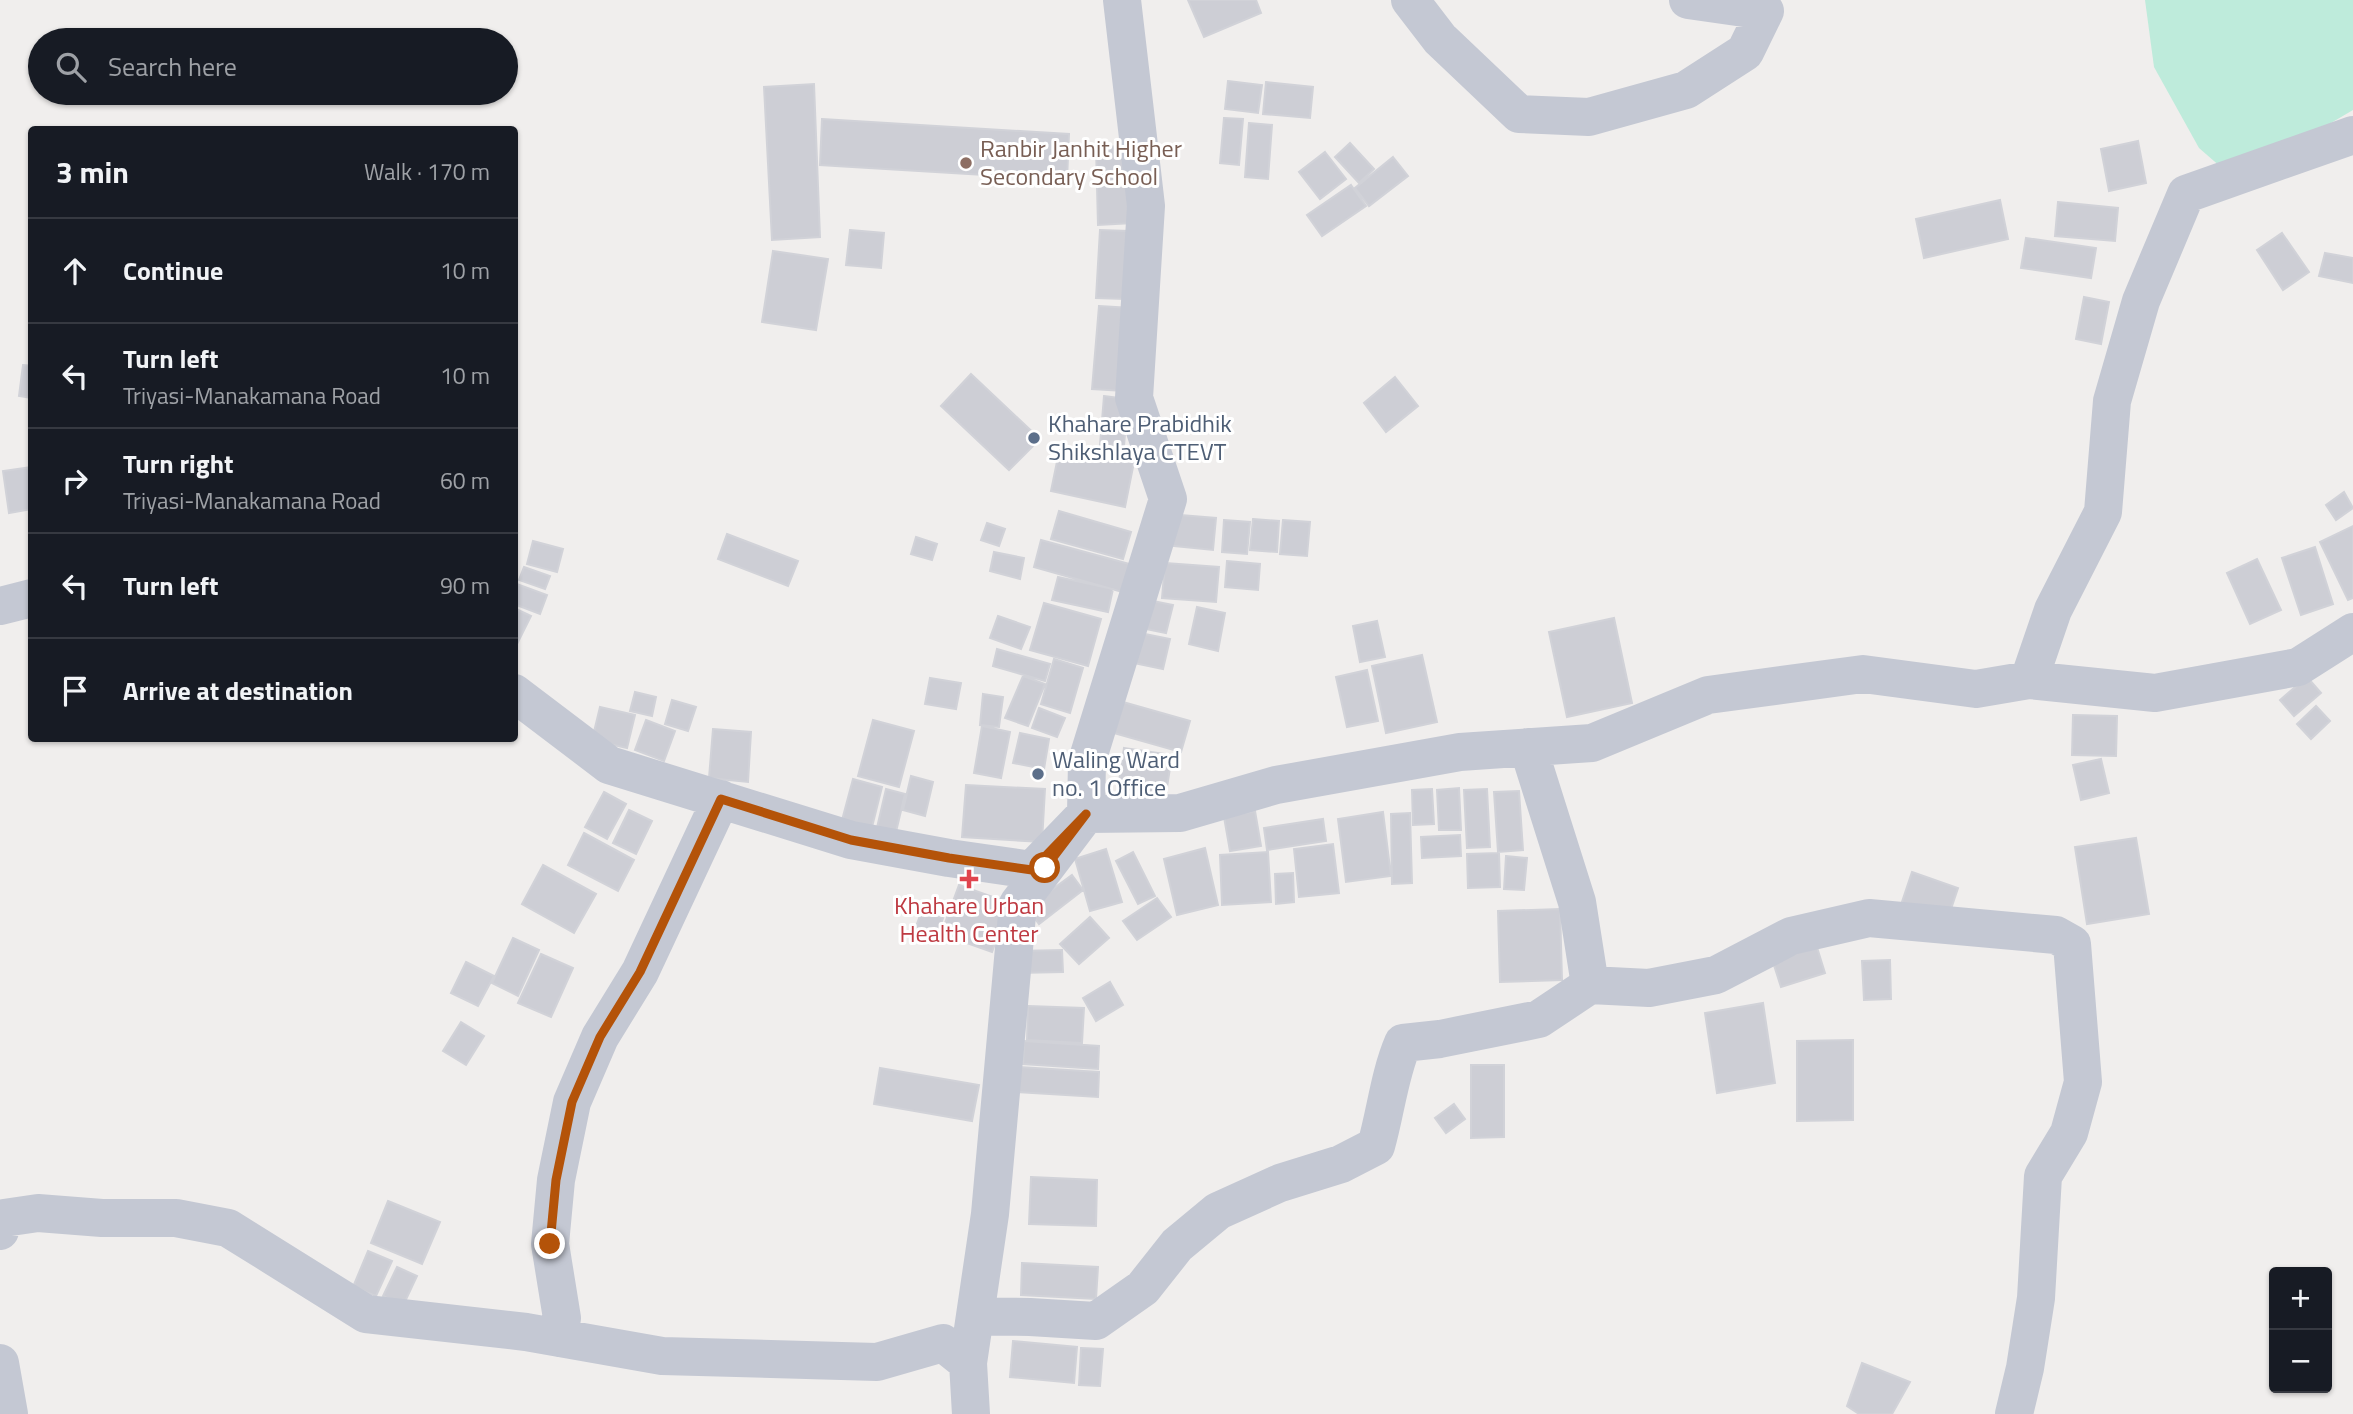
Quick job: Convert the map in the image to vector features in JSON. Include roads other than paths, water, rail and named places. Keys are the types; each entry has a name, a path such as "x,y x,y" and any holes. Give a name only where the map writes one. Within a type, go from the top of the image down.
{"street":[{"path":"971,1414 968,1363 990,1214 1017,904 1086,814 1087,761 1168,499 1134,398 1146,206 1122,0"},
{"path":"1410,0 1440,39 1519,114 1589,117 1686,90 1745,52 1765,11 1688,0"},
{"path":"2029,680 2053,610 2103,512 2112,401 2141,301 2186,194 2353,135"},
{"path":"0,606 28,598"},
{"path":"518,696 609,765 851,840 1032,870 1086,814 1180,813 1276,785 1460,752 1592,743 1708,695 1863,674 1976,690 2029,680 2155,693 2298,667 2353,632"},
{"path":"1528,747 1577,902 1590,985"},
{"path":"559,1338 562,1318 550,1244 556,1180 572,1102 600,1037 640,972 721,799"},
{"path":"975,1316 1096,1321 1143,1288 1177,1245 1218,1211 1280,1183 1340,1164 1376,1146 1393,1067 1403,1043 1440,1039 1539,1019 1590,985 1649,988 1716,975 1791,936 1869,918 2056,934 2072,944 2083,1082 2069,1133 2043,1175 2036,1298 2025,1368 2014,1414"},
{"path":"0,1231 4,1218 38,1213 102,1218 176,1217 228,1228 366,1314 526,1332 662,1356 877,1362 943,1343 968,1363"},
{"path":"0,1363 9,1414"}],"place":[{"name":"Ranbir Janhit Higher Secondary School","path":"966,163"},
{"name":"Khahare Prabidhik Shikshlaya CTEVT","path":"1034,438"},
{"name":"Waling Ward no. 1 Office","path":"1038,774"},
{"name":"Khahare Urban Health Center","path":"969,879"}]}
